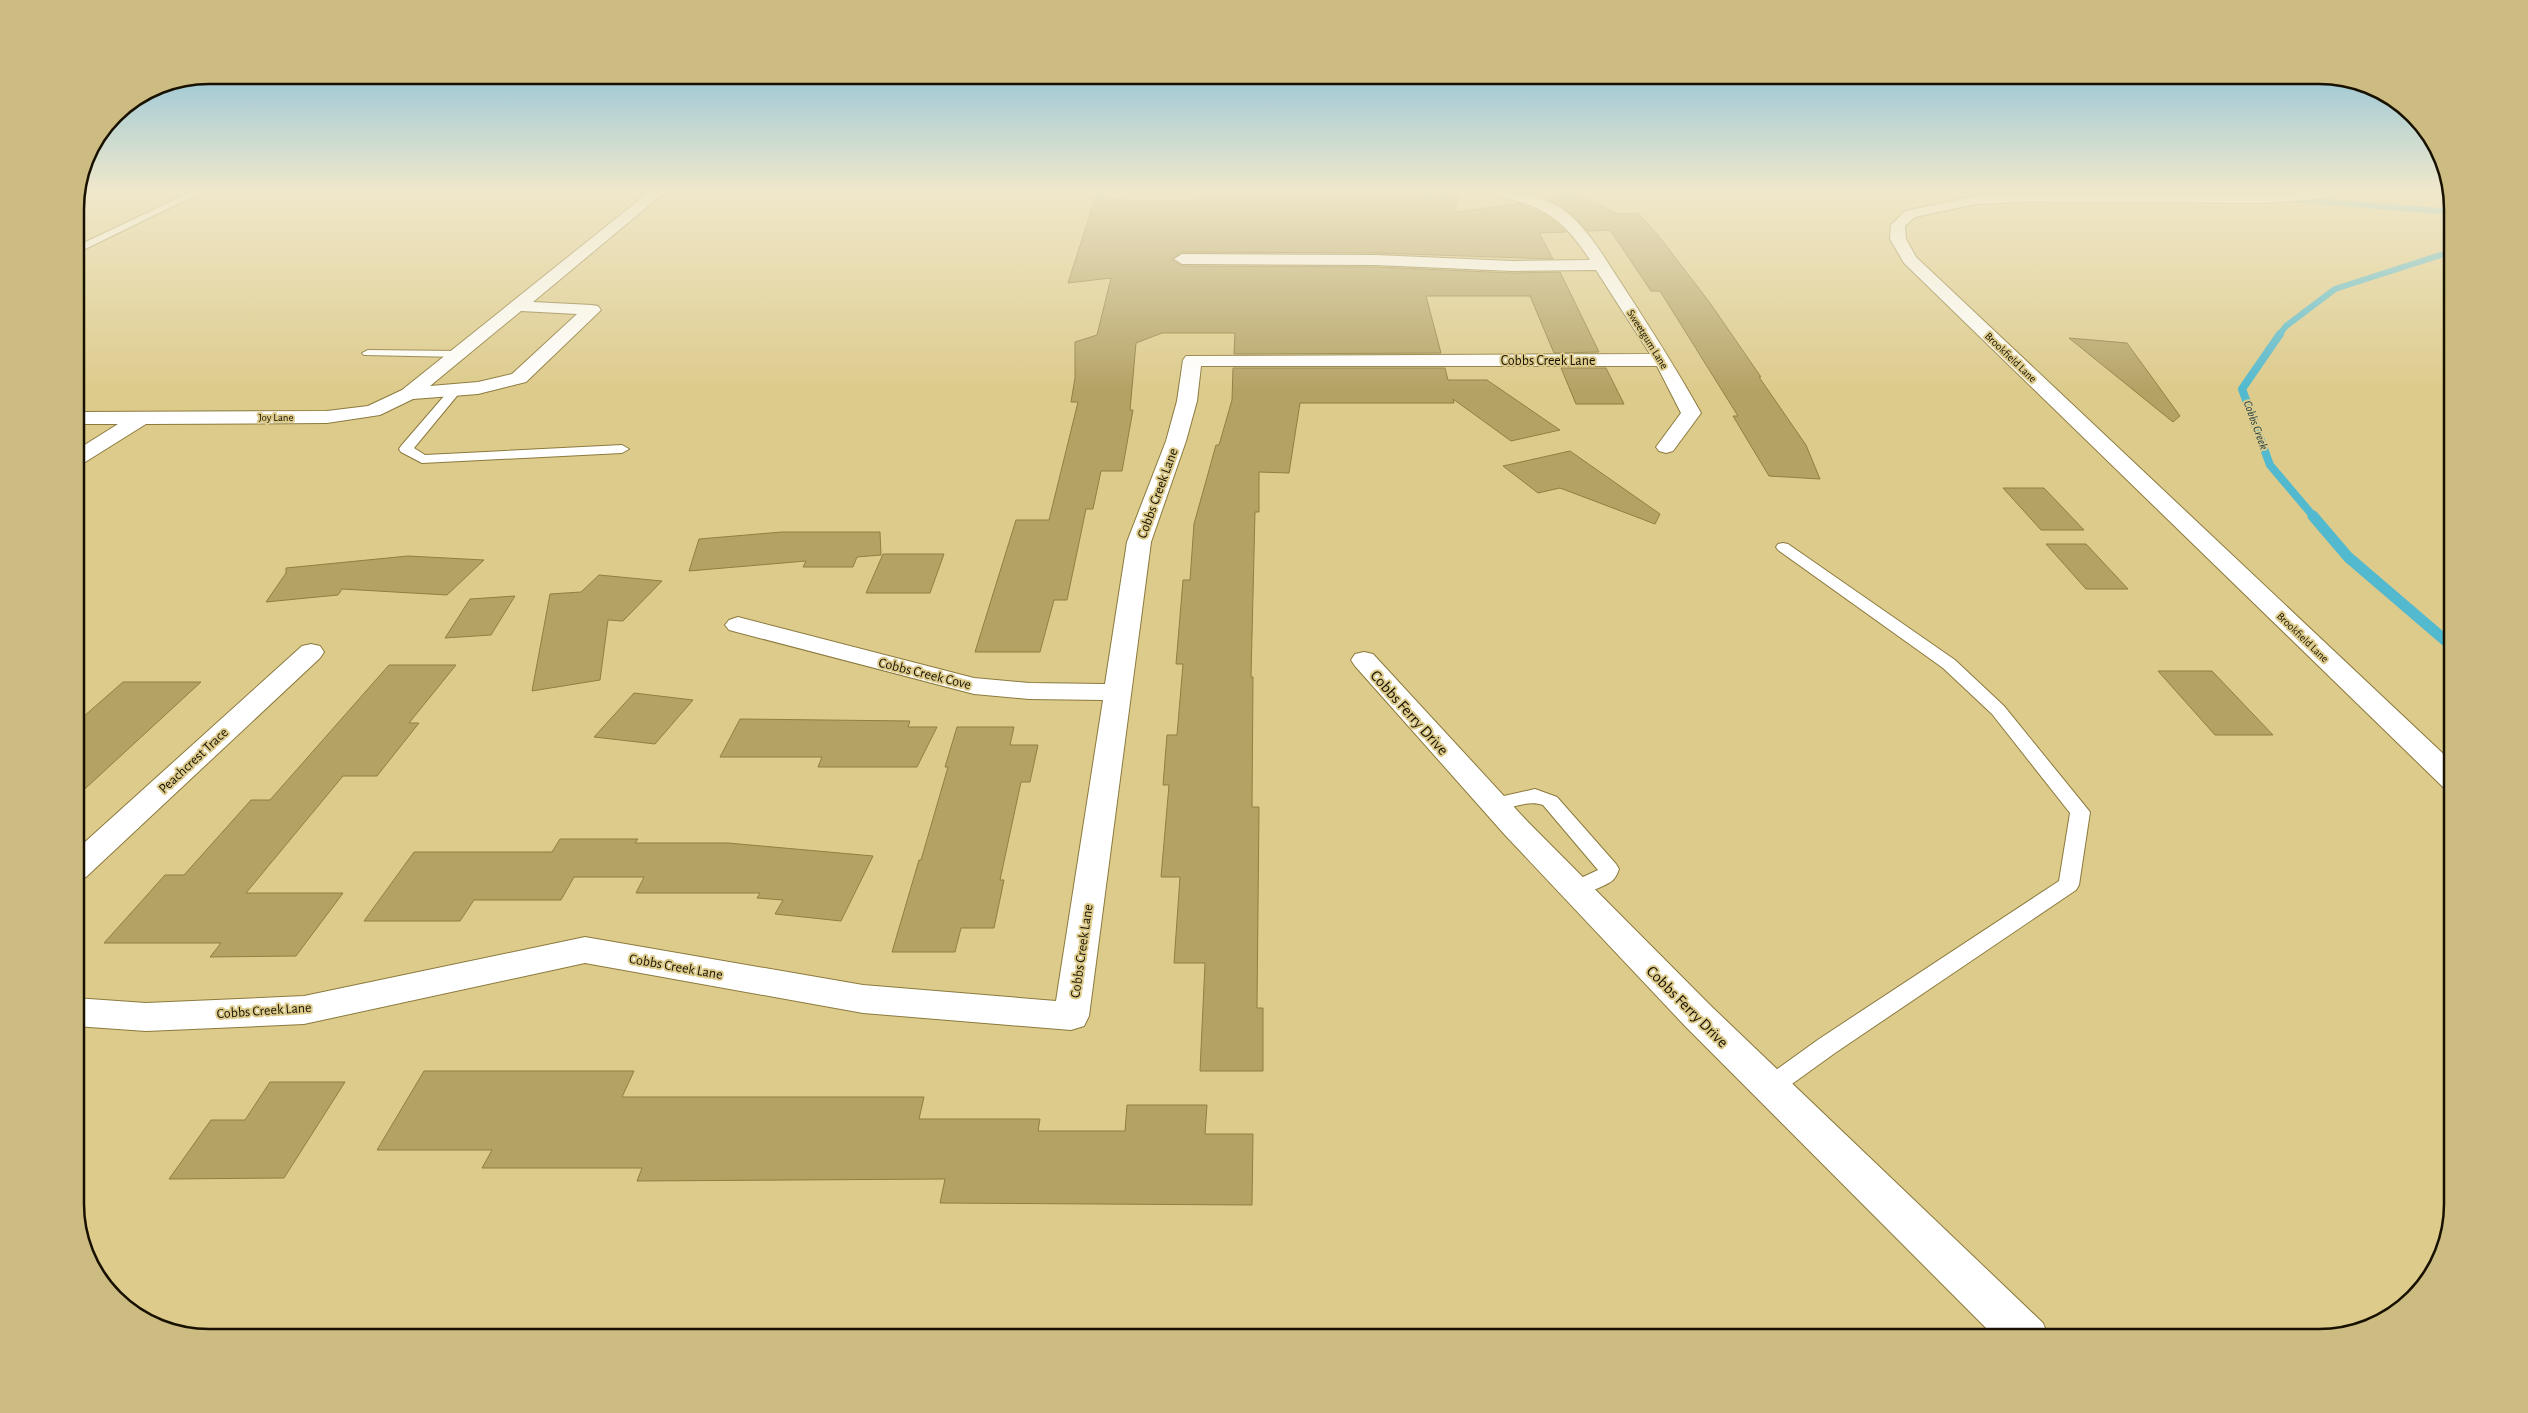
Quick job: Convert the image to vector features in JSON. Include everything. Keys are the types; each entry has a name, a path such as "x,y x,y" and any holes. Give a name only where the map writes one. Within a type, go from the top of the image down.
{"street":[{"name":"Joy Lane","path":"84,418 327,417 373,411 409,394 577,258"},
{"name":"Sweetgum Lane","path":"1597,258 1663,360 1691,413 1666,447"},
{"name":"Brookfield Lane","path":"1909,258 2444,771"},
{"path":"1182,259 1376,260 1513,266 1601,264"},
{"path":"409,394 456,391 519,378 592,310 518,306"},
{"name":"Cobbs Creek Lane","path":"84,1013 146,1017 304,1010 585,950 863,999 1071,1016 1138,542 1178,433 1187,401 1192,360 1663,360"},
{"path":"84,454 141,418"},
{"name":"Cobbs Creek Cove","path":"738,625 974,686 1029,691 1118,692"},
{"name":"Peachcrest Trace","path":"84,861 311,652"},
{"name":"Cobbs Ferry Drive","path":"1364,660 1493,804 1575,889 1770,1087 2018,1329"}],"lane":[{"path":"368,353 459,354"},
{"path":"456,391 406,449 422,459 622,449"},
{"path":"1770,1087 1827,1046 2069,885 2080,812 1998,710 1949,664 1783,547"}],"building":[{"path":"1076,258 1175,258 1172,260 1182,266 1376,267 1513,273 1560,272 1599,352 1554,353 1530,296 1426,296 1441,353 1234,354 1235,333 1162,333 1136,343 1130,410 1133,410 1122,471 1101,471 1093,509 1086,509 1067,600 1054,600 1040,652 975,652 1016,520 1049,520 1078,402 1071,402 1075,378 1075,342 1097,335 1111,278 1068,283"},
{"path":"1522,258 1552,258 1553,259"},
{"path":"1629,258 1676,258 1710,303 1806,445 1820,479 1769,476 1733,416 1738,416 1660,291 1651,291"},
{"path":"2069,338 2127,343 2180,416 2173,422"},
{"path":"1233,368 1445,368 1448,380 1487,380 1560,430 1511,441 1453,399 1454,403 1300,403 1289,473 1259,472 1259,512 1255,512 1251,677 1253,677 1252,807 1259,807 1257,1008 1263,1008 1263,1071 1200,1071 1205,963 1174,963 1180,877 1161,877 1169,785 1163,785 1167,735 1177,735 1183,664 1176,664 1183,580 1190,580 1194,524 1216,445 1219,445 1232,400"},
{"path":"1561,368 1606,368 1624,404 1576,404"},
{"path":"1570,451 1660,514 1655,524 1560,488 1538,493 1503,466"},
{"path":"2003,488 2044,488 2084,530 2041,530"},
{"path":"782,532 880,532 881,555 857,557 853,567 803,567 806,561 689,571 699,539"},
{"path":"2046,544 2086,544 2128,589 2086,589"},
{"path":"883,554 944,554 930,593 866,593"},
{"path":"408,556 484,560 447,595 342,589 338,595 266,602 286,573 286,568"},
{"path":"599,575 662,581 623,621 608,620 600,680 532,691 550,594 581,592"},
{"path":"515,596 491,635 445,638 470,599"},
{"path":"389,665 456,665 409,723 419,723 377,776 343,776 246,893 343,893 296,956 210,957 221,943 104,943 165,875 184,875 251,800 270,800"},
{"path":"2158,671 2212,671 2273,735 2215,735"},
{"path":"123,682 201,682 84,790 84,716"},
{"path":"634,693 693,700 655,744 594,737"},
{"path":"740,719 910,721 908,727 937,727 917,767 818,767 822,757 720,757"},
{"path":"957,727 1014,727 1010,745 1038,745 1030,782 1021,782 1000,880 1004,880 994,928 961,928 955,952 892,952 948,767 945,767"},
{"path":"560,839 638,839 635,843 728,843 873,856 841,921 775,914 783,900 757,898 760,893 636,893 644,877 574,877 561,900 474,900 460,921 364,921 414,852 552,852"},
{"path":"424,1071 634,1071 622,1097 924,1097 919,1119 1040,1119 1038,1131 1125,1131 1127,1105 1207,1105 1205,1134 1253,1134 1252,1205 940,1203 945,1179 637,1181 642,1168 482,1168 492,1150 377,1150"},
{"path":"270,1082 345,1082 284,1178 169,1179 211,1120 245,1120"}],"waterway":[{"name":"Cobbs Creek","path":"2279,335 2286,326 2335,289 2431,258"},
{"name":"Cobbs Creek","path":"2280,334 2242,389 2270,465 2314,517"},
{"name":"Cobbs Creek","path":"2313,516 2348,557 2444,639"}]}
